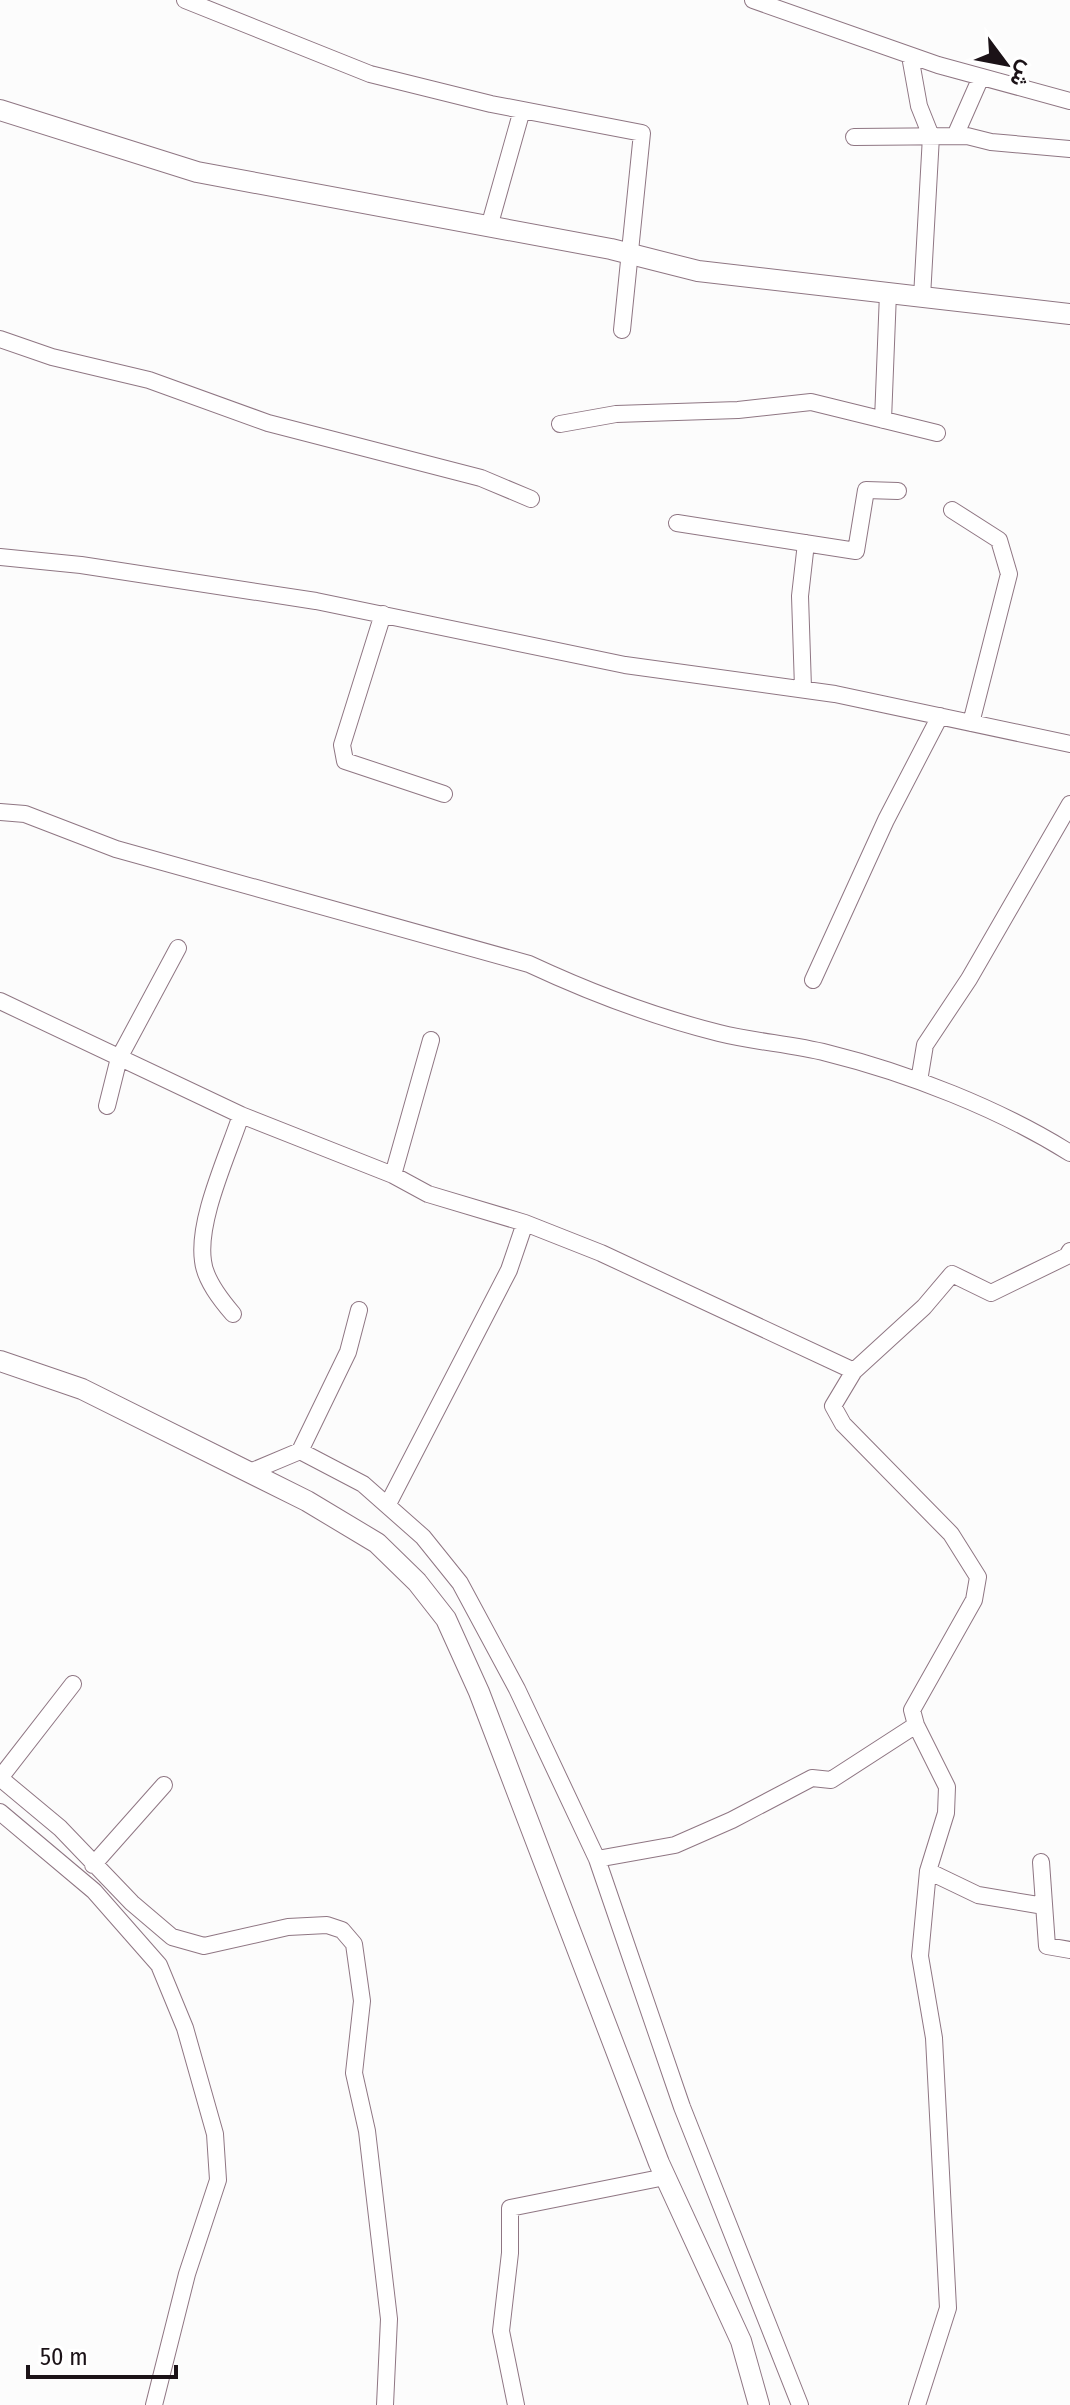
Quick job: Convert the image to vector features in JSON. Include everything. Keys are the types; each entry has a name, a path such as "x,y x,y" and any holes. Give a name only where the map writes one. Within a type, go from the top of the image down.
{"street":[{"path":"185,0 370,74 522,110 642,133 622,330"},
{"path":"753,0 910,56 1070,101"},
{"path":"910,56 919,106 931,136 922,297"},
{"path":"955,136 981,77"},
{"path":"0,110 197,172 630,254 698,271 1070,314"},
{"path":"489,227 522,110"},
{"path":"854,137 955,136 1070,149"},
{"path":"883,420 888,293"},
{"path":"0,339 52,357 149,380 268,423 481,478 531,499"},
{"path":"560,424 616,414 738,410 811,402 937,433"},
{"path":"677,523 856,551 866,490 898,491"},
{"path":"952,510 999,540 1009,574 971,723"},
{"path":"803,688 800,596 806,543"},
{"path":"0,557 81,565 383,614 625,665 803,688 1070,744"},
{"path":"383,614 342,745 345,761 444,794"},
{"path":"813,980 886,820 940,716"},
{"path":"919,1081 925,1045 969,979 1070,804"},
{"path":"0,812 25,814 116,849 529,964 577,987 718,1033 827,1053 919,1081 1048,1139 1070,1153"},
{"path":"107,1106 119,1058 178,948"},
{"path":"0,1001 241,1115 393,1175 428,1194 525,1223 601,1253 854,1371"},
{"path":"393,1175 431,1040"},
{"path":"233,1314 218,1296 203,1263 203,1234 241,1115"},
{"path":"388,1504 509,1270 525,1223"},
{"path":"917,2405 948,2308 934,2038 920,1956 928,1871 946,1813 947,1787 916,1725 912,1710 974,1600 978,1577 951,1534 843,1424 833,1406 854,1371 924,1307 952,1274 991,1293 1067,1256 1070,1251"},
{"path":"250,1472 300,1451 348,1352 359,1310"},
{"path":"0,1361 82,1389 250,1472 377,1543 417,1582 446,1619 479,1692 665,2177 741,2341 759,2405"},
{"path":"300,1451 363,1484 423,1537 460,1583 517,1689 597,1859 682,2107 800,2405"},
{"path":"73,1684 0,1778 60,1828 93,1865 172,1937 204,1946 288,1927 327,1925 342,1930 354,1944 362,2001 354,2073 367,2131 389,2319 385,2405"},
{"path":"597,1859 675,1845 732,1820 812,1778 831,1780 916,1725"},
{"path":"93,1865 164,1785"},
{"path":"0,1812 94,1891 159,1965 185,2028 215,2134 218,2180 187,2274 154,2405"},
{"path":"1041,1862 1047,1946 1070,1950"},
{"path":"928,1871 978,1895 1044,1906"},
{"path":"516,2405 501,2331 510,2253 510,2208 665,2177"}]}
